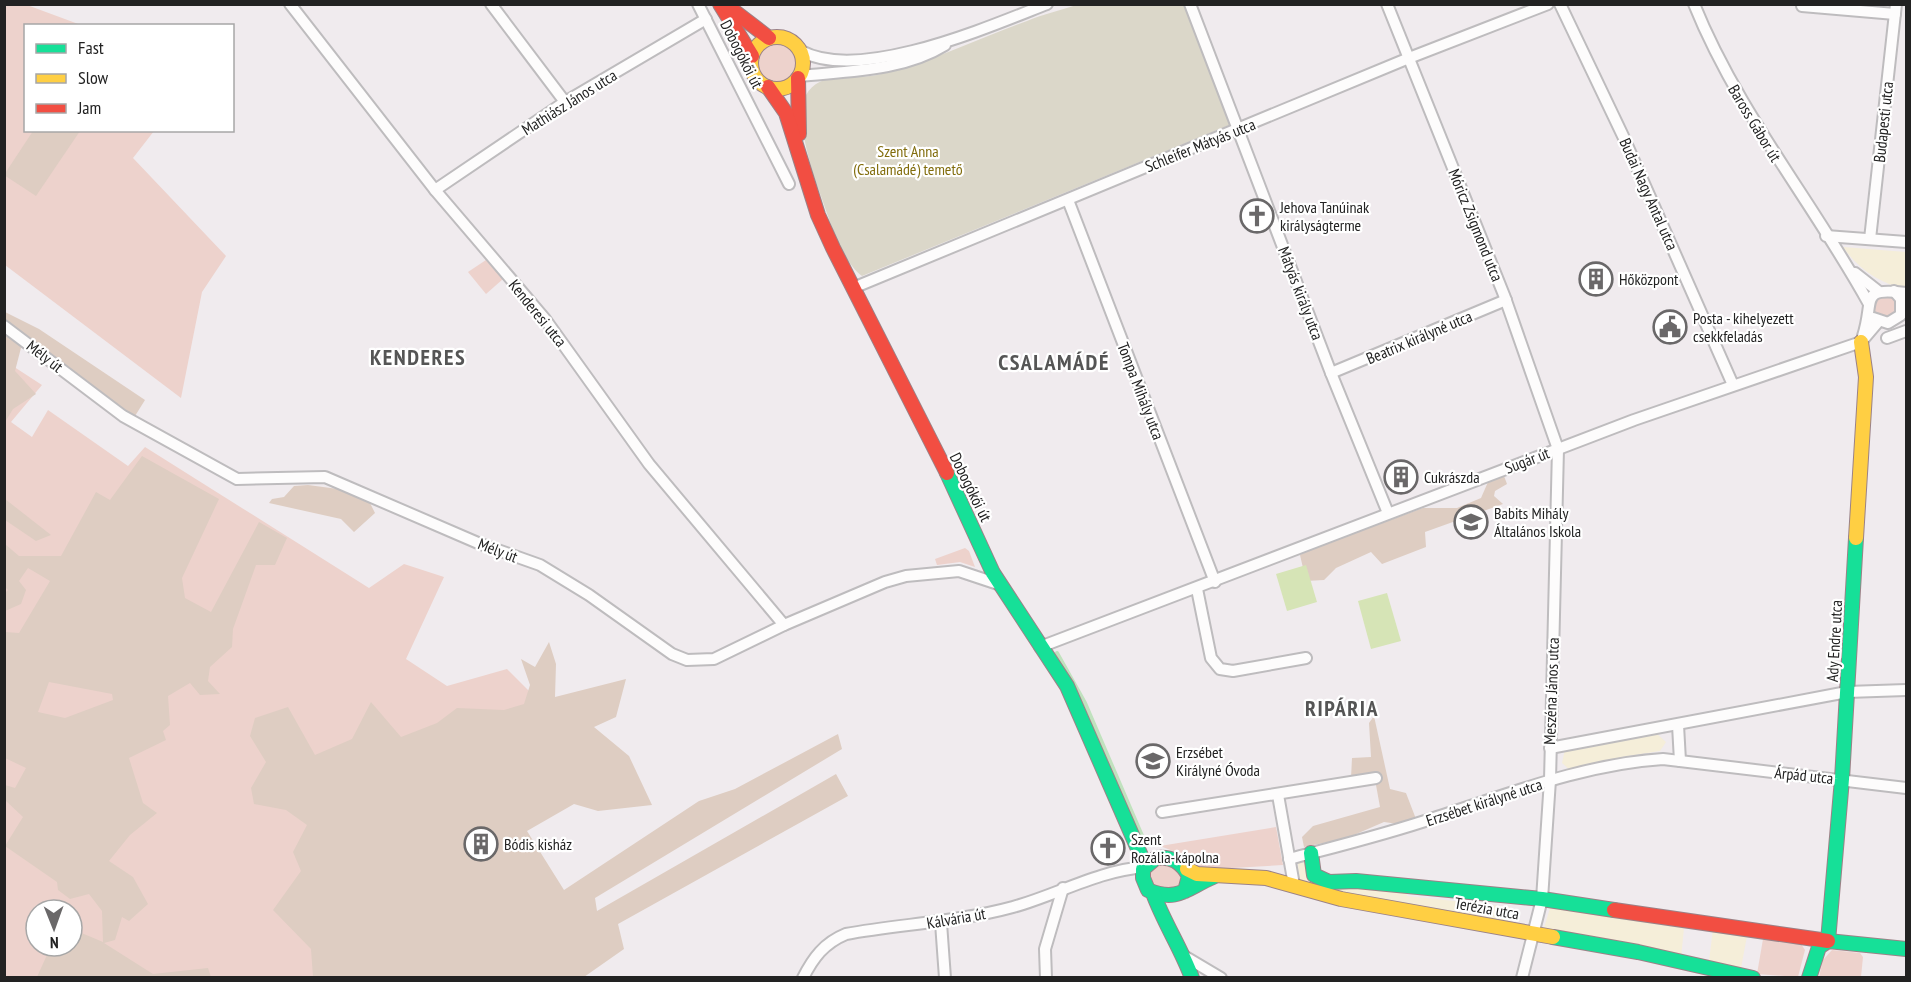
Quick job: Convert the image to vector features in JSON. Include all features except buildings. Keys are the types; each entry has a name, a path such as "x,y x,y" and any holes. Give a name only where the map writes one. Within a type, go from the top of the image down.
{"main road":[{"name":"Dobogókői út","path":"720,4 752,56"},
{"name":"Dobogókői út","path":"726,4 769,38"},
{"path":"769,38 784,38 793,42 801,51 803,64 799,77 782,88 768,87 754,74 752,56 757,46 769,38"},
{"name":"Dobogókői út","path":"799,77 800,155"},
{"name":"Dobogókői út","path":"768,87 786,113 818,215 1001,585 1067,686 1146,866"},
{"name":"Ady Endre utca","path":"1828,941 1842,779 1866,377 1861,342"},
{"name":"Terézia utca","path":"1311,853 1314,875 1320,880 1335,883 1356,881 1542,899 1828,941 1906,950"},
{"path":"1153,893 1170,898 1185,891 1189,881 1187,869 1166,856 1146,866 1146,886 1153,893 1162,918 1184,956 1192,978"},
{"name":"Terézia utca","path":"1187,869 1197,874 1266,878 1341,899 1531,932 1753,978"},
{"name":"Terézia utca","path":"1185,891 1216,876"},
{"path":"1170,898 1168,912 1174,937"},
{"path":"1809,978 1819,947 1828,941"}],"street":[{"name":"Kenderesi utca","path":"290,4 435,190 545,319 649,464 784,625"},
{"path":"491,4 566,102"},
{"name":"Dobogókői út","path":"698,4 789,184"},
{"path":"801,51 825,58 861,60 887,56 952,40 1047,4"},
{"name":"Mátyás király utca","path":"1190,4 1331,373 1388,513"},
{"name":"Móricz Zsigmond utca","path":"1387,4 1506,300 1558,449"},
{"name":"Schleifer Mátyás utca","path":"854,288 1409,58 1548,4"},
{"name":"Budai Nagy Antal utca","path":"1560,4 1623,136 1733,385"},
{"name":"Baross Gábor út","path":"1694,4 1736,92 1826,236 1850,269"},
{"path":"1802,6 1895,9"},
{"name":"Budapesti utca","path":"1870,239 1895,9"},
{"name":"Mathiász János utca","path":"435,190 566,102 706,20"},
{"path":"799,77 874,68 906,61 936,50 952,40"},
{"name":"Tompa Mihály utca","path":"1068,200 1215,582"},
{"path":"1826,236 1906,243"},
{"path":"1850,269 1878,291 1906,293"},
{"path":"1850,269 1872,313 1893,322 1904,314 1902,299 1894,291"},
{"path":"1861,342 1878,291"},
{"name":"Beatrix királyné utca","path":"1331,373 1506,300"},
{"name":"Mély út","path":"4,326 123,416 237,479 325,477 478,543 540,565 589,595 680,658 696,661 714,659 784,625 885,582 906,576 959,571 1001,585"},
{"path":"1887,338 1906,331"},
{"name":"Sugár út","path":"1040,647 1197,589 1558,449 1733,385 1861,342"},
{"name":"Meszéna János utca","path":"1522,978 1531,932 1542,899 1550,780 1558,449"},
{"path":"1197,589 1211,658 1217,667 1233,671 1306,658"},
{"path":"1550,748 1847,692 1906,690"},
{"path":"1678,725 1680,761"},
{"name":"Erzsébet királyné utca","path":"1289,859 1405,828 1550,780 1625,761 1680,761 1702,764"},
{"name":"Árpád utca","path":"1702,764 1906,788"},
{"path":"1162,812 1376,778"},
{"path":"1278,795 1294,885"},
{"name":"Kálvária út","path":"803,978 818,953 829,943 846,934 941,922 1015,907 1063,888 1123,869 1146,866"},
{"path":"1046,978 1045,949 1063,888"},
{"path":"941,922 945,978"},
{"path":"1184,956 1221,978"}],"shaded area":[{"path":"4,5 27,5 78,24 24,24 24,132 153,132 133,158 226,256 202,292 181,398 5,265"},
{"path":"778,41 793,47 799,62 793,77 778,83 763,77 757,62 763,47"},
{"path":"32,132 79,132 36,196 4,175"},
{"path":"1843,247 1906,252 1906,289 1879,279 1863,269"},
{"path":"486,260 503,279 486,294 468,272"},
{"path":"1886,295 1895,298 1898,307 1895,316 1886,319 1877,316 1874,307 1877,298"},
{"path":"5,312 39,329 145,400 135,416 22,344 15,371 36,394 13,409 5,422"},
{"path":"5,361 42,385 11,422 32,437 48,410 128,466 145,447 369,588 404,564 444,577 406,659 447,686 507,669 539,701 501,837 551,977 5,977"},
{"path":"142,456 219,499 182,578 185,598 211,612 259,522 287,538 275,565 256,565 233,629 232,647 210,667 208,681 220,694 200,695 190,683 168,696 170,725 163,731 166,740 129,758 143,803 157,813 130,835 109,861 133,877 148,904 129,921 122,917 115,940 104,943 153,974 208,968 211,977 37,977 46,958 84,958 84,934 103,942 102,911 89,894 69,898 58,890 57,882 5,846 23,817 5,800 5,785 15,788 26,768 5,758 5,632 19,633 50,581 28,568 19,581 26,590 21,604 5,611 5,593 8,590 5,587 5,544 19,556 61,556 96,492 110,500","holes":["49,682 112,694 113,700 65,718 38,712"]},
{"path":"1504,476 1507,484 1495,491 1494,496 1503,504 1425,532 1426,547 1382,564 1371,552 1336,568 1324,580 1306,581 1300,555 1306,551 1423,508 1457,508 1481,498 1488,482"},
{"path":"308,485 338,489 370,503 375,513 354,532 341,519 269,503 272,499 284,497 294,486"},
{"path":"4,499 51,535 36,541 5,520"},
{"path":"965,548 969,551 975,567 960,562 937,565 935,559"},
{"path":"549,642 556,664 555,697 626,679 616,717 594,727 629,756 652,805 598,811 574,804 527,831 564,890 699,801 735,789 838,734 842,749 595,898 597,911 836,774 848,796 618,924 624,949 584,977 313,977 311,949 273,910 301,871 293,852 307,825 286,810 254,804 251,788 266,762 250,736 255,718 288,707 315,755 352,739 371,702 401,737 437,723 457,708 504,710 524,704 530,685 521,659 535,667"},
{"path":"1374,716 1390,789 1406,793 1416,819 1398,824 1384,822 1347,838 1304,847 1302,837 1313,826 1380,807 1376,785 1351,778 1352,758 1371,757 1369,723"},
{"path":"1656,733 1666,742 1660,751 1622,757 1571,771 1562,763 1565,749"},
{"path":"1276,827 1283,865 1197,870 1181,854 1160,846"},
{"path":"1153,862 1183,868 1181,891 1153,889 1146,874"},
{"path":"1306,862 1312,876 1407,893 1407,896 1510,907 1511,923 1334,894 1299,882 1298,863"},
{"path":"1550,908 1684,928 1681,958 1544,928"},
{"path":"1713,929 1747,936 1741,968 1709,961"},
{"path":"1771,938 1801,944 1805,950 1798,977 1757,974 1763,939"},
{"path":"1832,950 1860,953 1863,957 1861,977 1819,977 1823,960"}],"green space":[{"name":"Szent Anna (Csalamádé) temető","path":"1079,4 1185,5 1232,124 862,276 854,269 841,248 808,155 802,115 806,95 812,87 828,79 877,75 896,70"},
{"path":"1306,565 1317,602 1287,611 1276,574"},
{"path":"1387,593 1401,641 1371,649 1358,601"}],"waterway":[{"path":"1057,653 1085,703 1146,845"}],"traffic: fast":[{"path":"947,473 993,573 1067,686 1145,865"},
{"path":"1828,941 1842,779 1856,538"},
{"path":"1311,853 1314,875 1329,882 1356,881 1542,899 1614,910"},
{"path":"1185,891 1189,876 1176,861 1156,858 1143,869 1143,878 1148,890 1158,894 1182,893 1213,877"},
{"path":"1153,893 1192,978"},
{"path":"1553,937 1638,952 1753,978"},
{"path":"1809,978 1819,947 1828,941 1906,949"}],"traffic: slow":[{"path":"777,37 787,39 795,45 801,53 803,63 801,73 795,81 787,87 777,89 767,87 759,81 753,73 751,63 753,53 759,45 767,39 777,37"},
{"path":"1856,538 1866,377 1861,342"},
{"path":"1187,869 1197,874 1266,878 1341,899 1553,937"}],"traffic: jam":[{"path":"720,4 752,56"},
{"path":"726,5 769,38"},
{"path":"798,78 799,134"},
{"path":"768,87 786,113 818,215 833,248 947,473"},
{"path":"1614,910 1828,941"}],"place":[{"name":"Jehova Tanúinak királyságterme","path":"1257,216"},
{"name":"Hőközpont","path":"1596,279"},
{"name":"Posta - kihelyezett csekkfeladás","path":"1670,327"},
{"name":"Cukrászda","path":"1401,477"},
{"name":"Babits Mihály Általános Iskola","path":"1471,522"},
{"name":"Erzsébet Királyné Óvoda","path":"1153,761"},
{"name":"Bódis kisház","path":"481,844"},
{"name":"Szent Rozália-kápolna","path":"1108,848"}],"district":[{"name":"KENDERES","path":"418,357"},
{"name":"CSALAMÁDÉ","path":"1054,362"},
{"name":"RIPÁRIA","path":"1342,708"}]}
